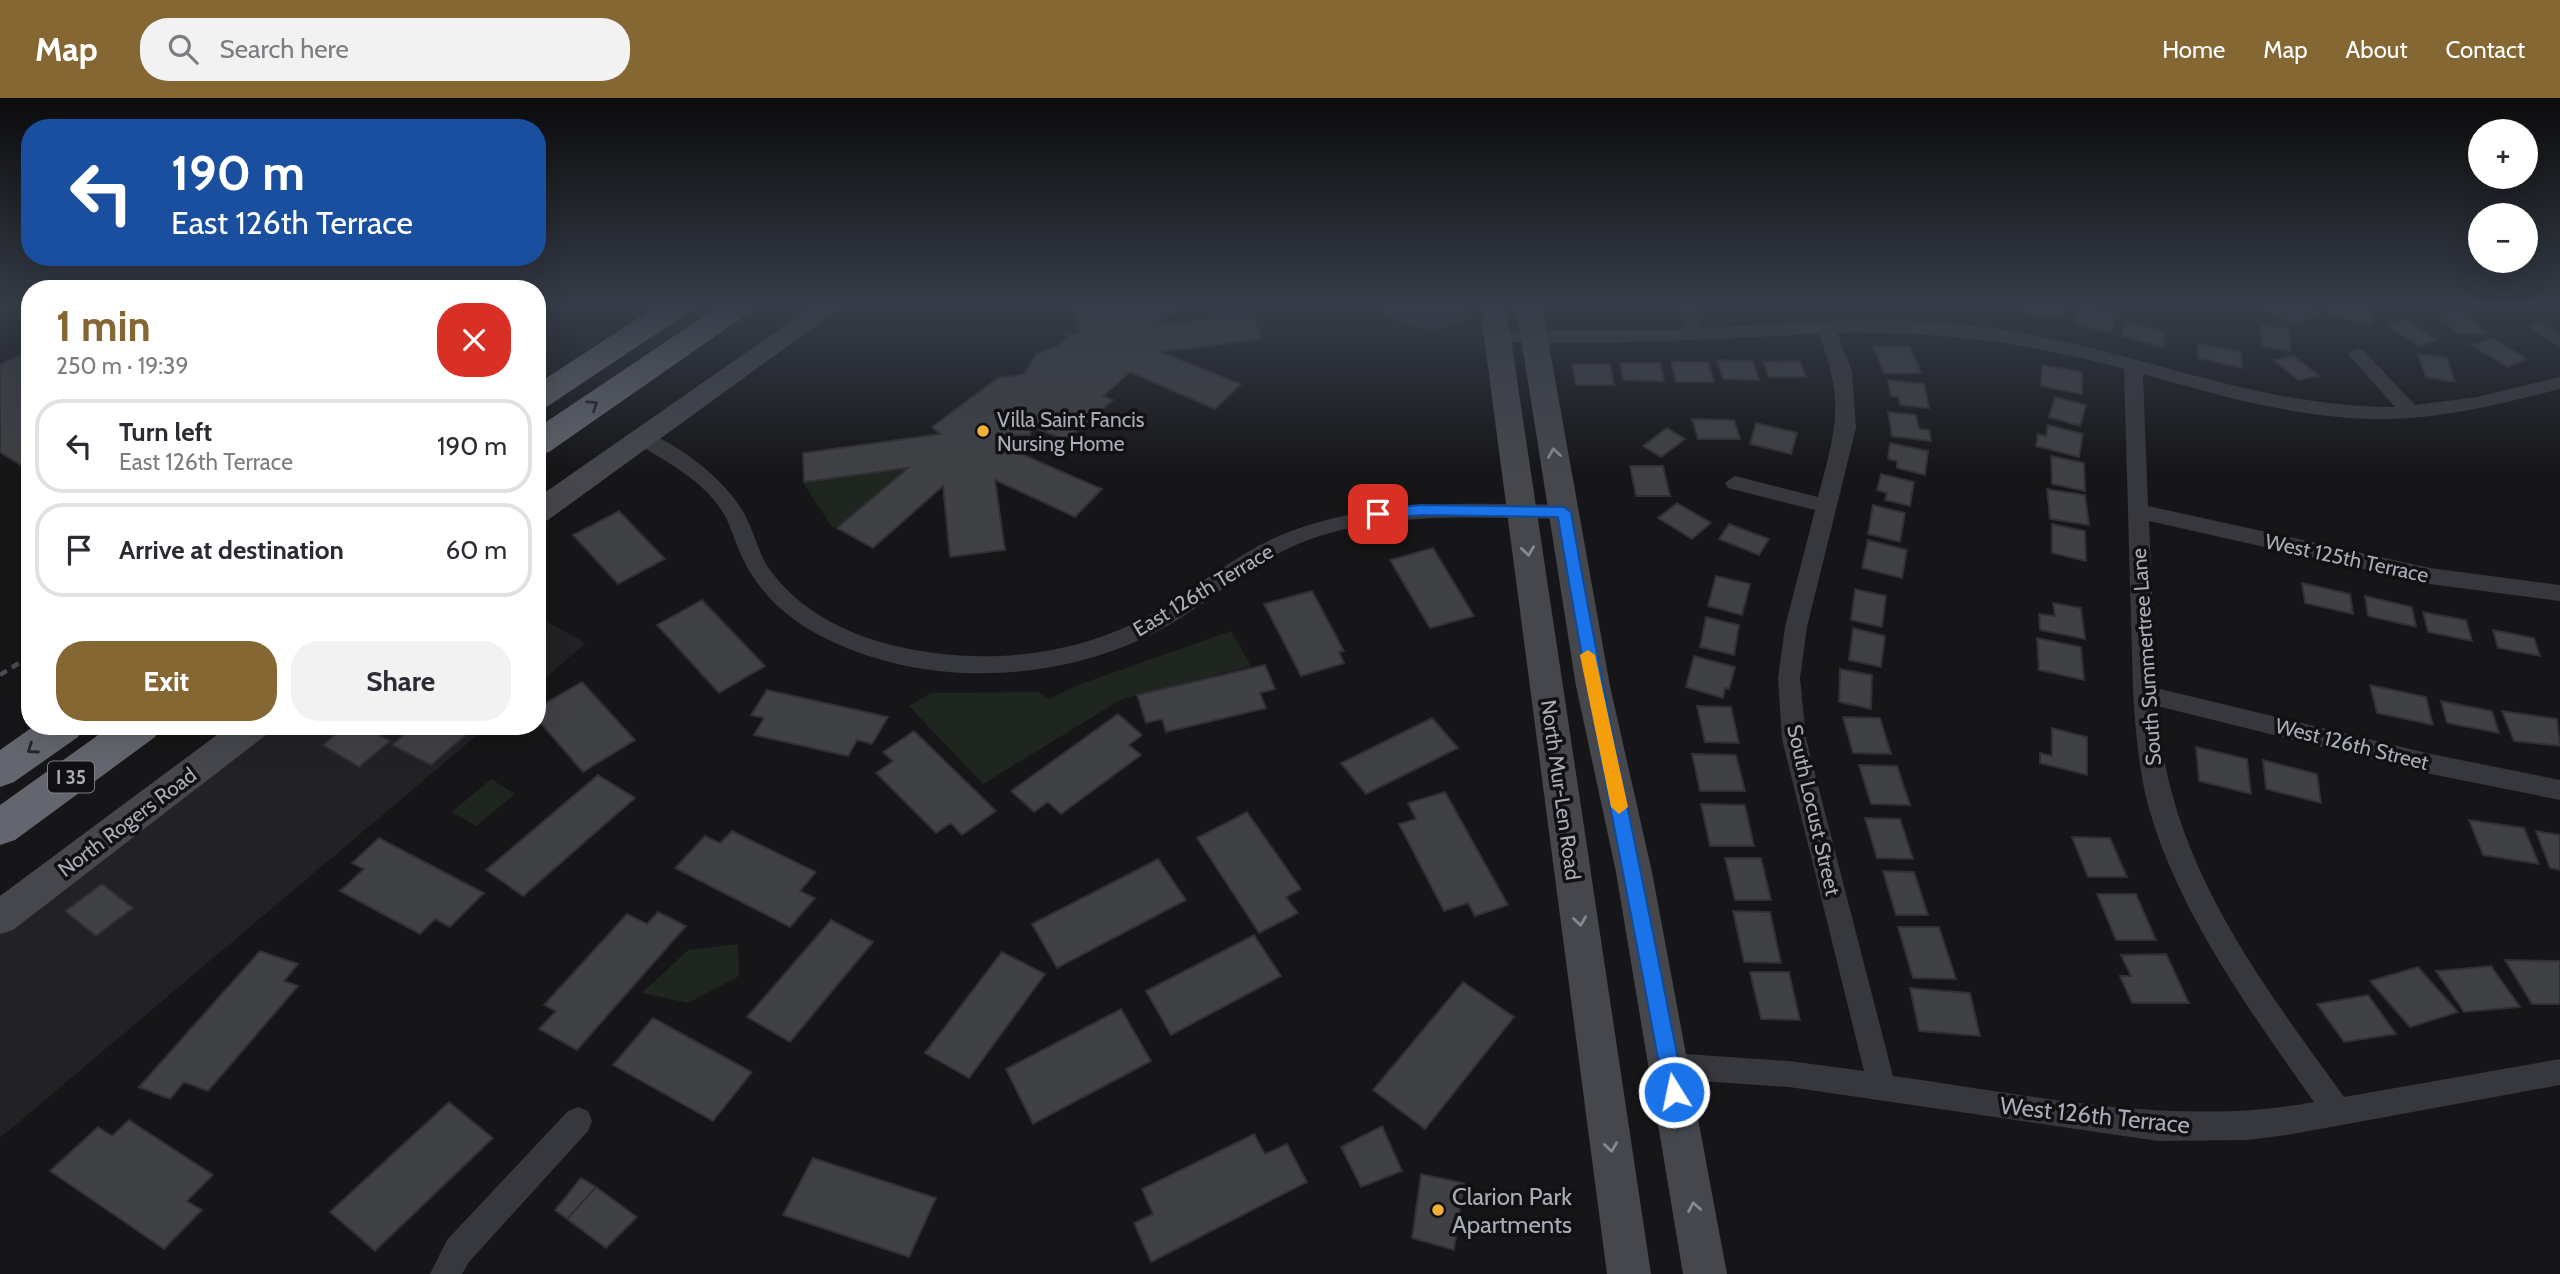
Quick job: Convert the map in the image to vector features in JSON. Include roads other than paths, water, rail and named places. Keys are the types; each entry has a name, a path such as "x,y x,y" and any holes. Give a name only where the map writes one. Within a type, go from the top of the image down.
{"highway":[{"path":"546,392 594,361"},
{"path":"546,438 659,361"},
{"name":"I 35","path":"0,771 51,735"},
{"name":"I 35","path":"0,828 129,735"}],"main road":[{"path":"546,507 752,361"},
{"name":"North Mur-Len Road","path":"1501,361 1629,1274"},
{"path":"1539,361 1593,686 1634,872 1705,1274"},
{"name":"North Rogers Road","path":"0,918 242,735"}],"street":[{"name":"South Locust Street","path":"1839,361 1843,371 1847,407 1846,428 1796,627 1789,678 1794,739 1882,1088"},
{"path":"2117,361 2306,408 2370,414 2463,408 2560,383"},
{"path":"2363,361 2410,412"},
{"name":"South Summertree Lane","path":"2133,365 2145,694 2156,786 2182,861 2218,930 2337,1111"},
{"name":"East 126th Terrace","path":"642,438 709,482 736,517 749,550 772,586 788,603 826,629 860,644 910,658 989,664 1069,654 1147,628 1200,597 1253,558 1299,535 1364,516 1421,510 1564,512"},
{"path":"1735,483 1825,506"},
{"name":"West 125th Terrace","path":"2137,511 2430,576 2560,593"},
{"name":"West 126th Street","path":"2145,694 2431,764 2560,790"},
{"name":"West 126th Terrace","path":"1670,1066 1789,1074 2158,1127 2248,1126 2531,1075 2559,1074"},
{"path":"445,1274 458,1251 578,1121"}],"railway":[{"path":"0,675 21,662"}],"place":[{"name":"Villa Saint Fancis Nursing Home","path":"983,431"},
{"name":"Clarion Park Apartments","path":"1438,1210"}]}
